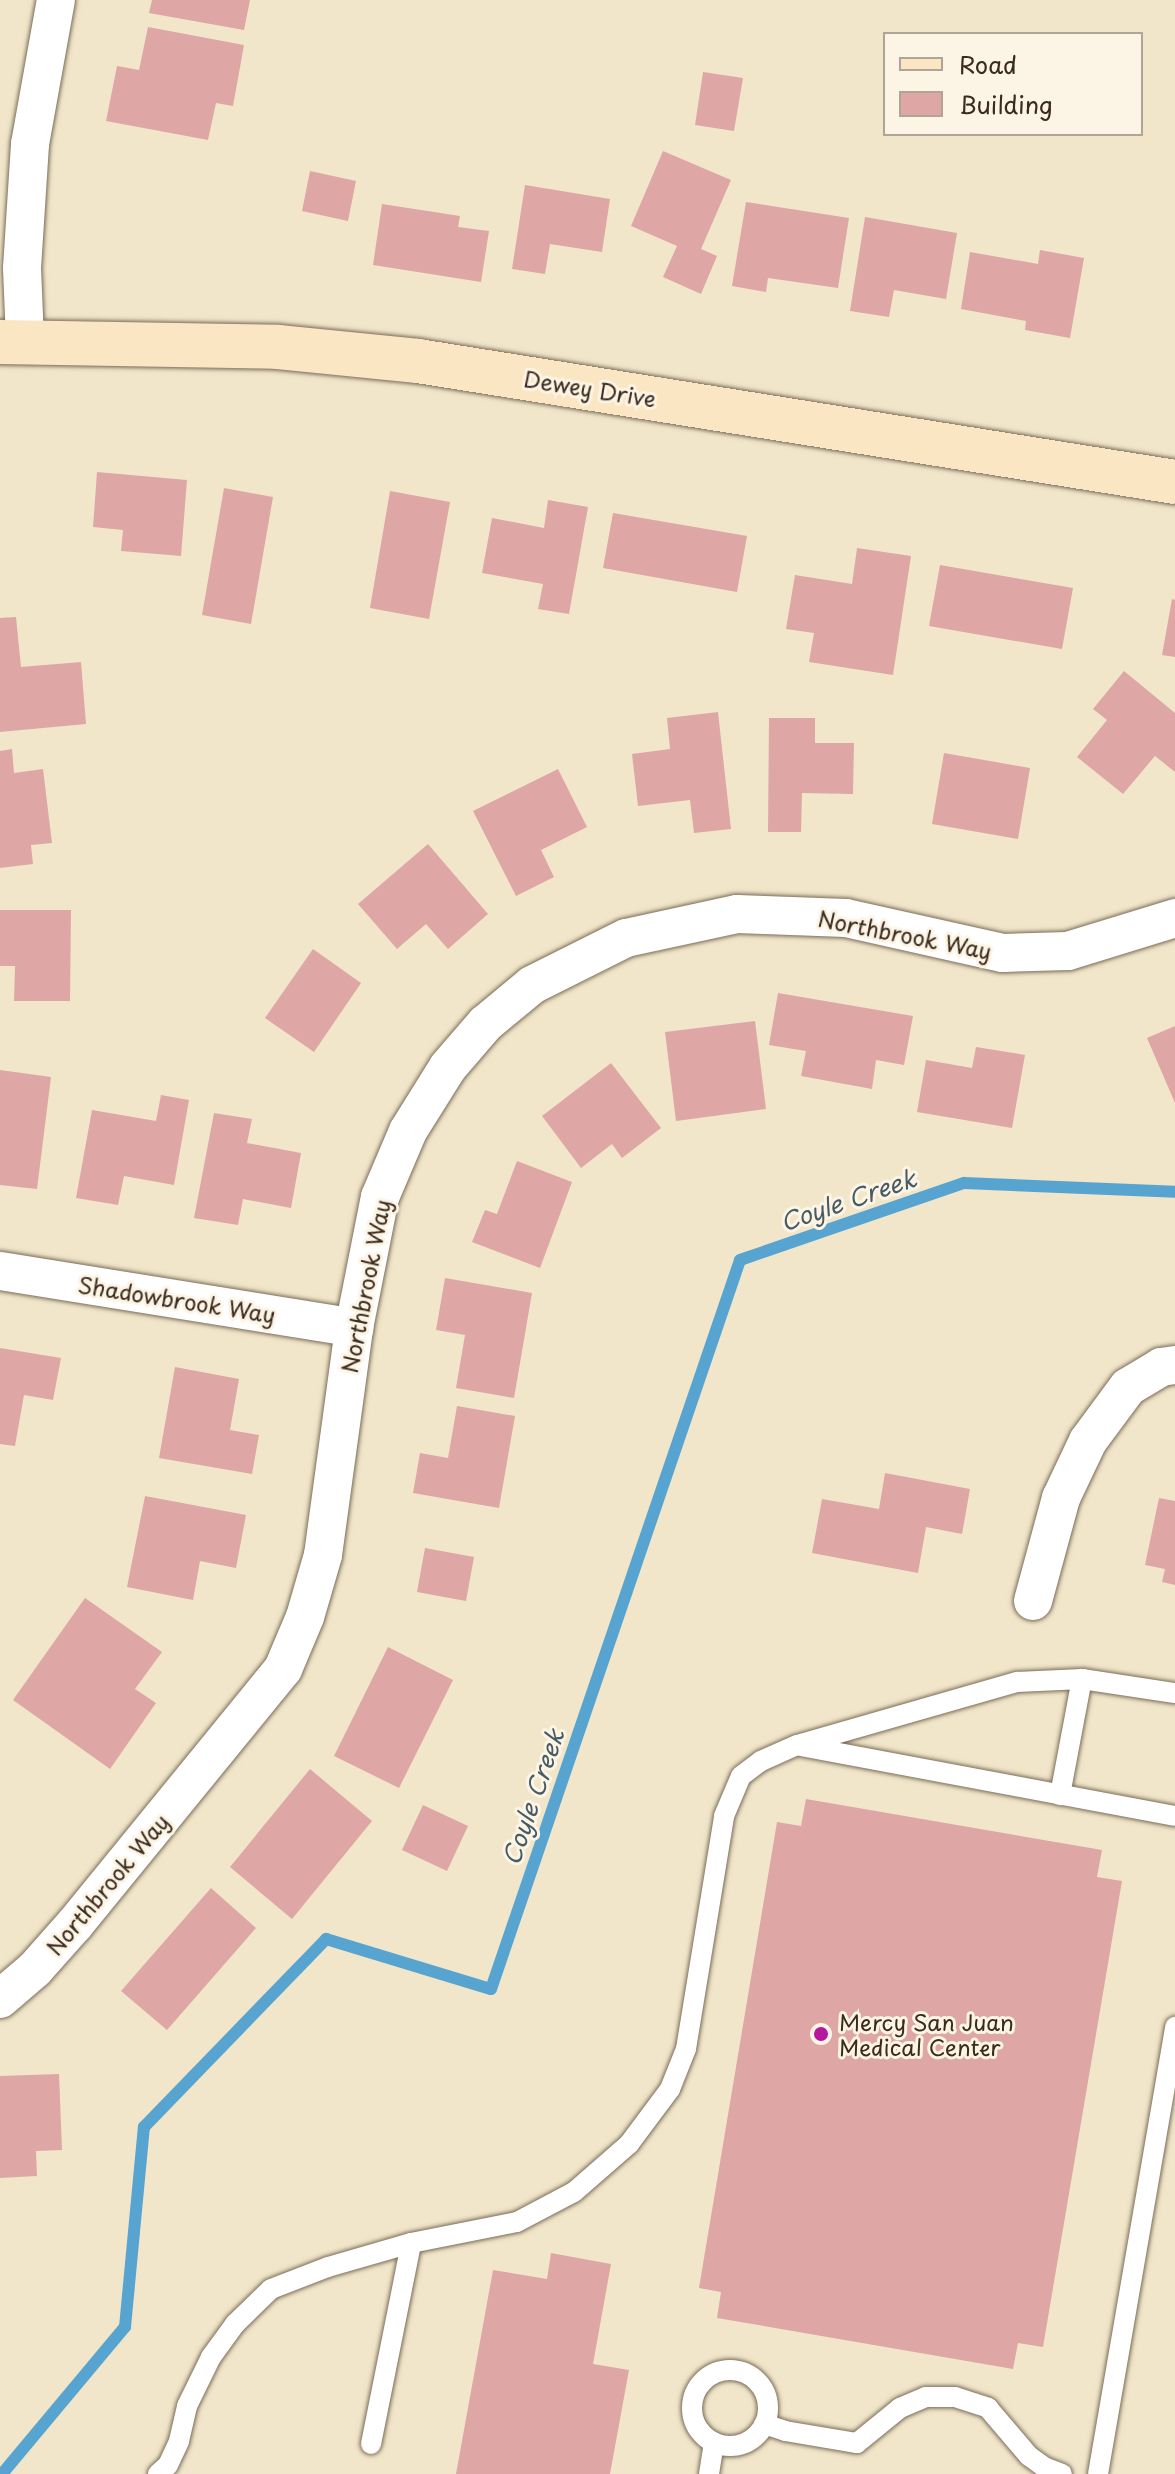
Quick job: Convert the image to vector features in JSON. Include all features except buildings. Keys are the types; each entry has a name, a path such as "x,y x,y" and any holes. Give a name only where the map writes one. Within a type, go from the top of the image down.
{"main road":[{"name":"Dewey Drive","path":"12,341 278,347 418,361 1175,482"}],"street":[{"path":"12,341 22,268 30,144 56,0"},
{"name":"Northbrook Way","path":"0,1999 35,1969 75,1924 283,1669 305,1617 323,1555 354,1328 380,1197 408,1131 448,1067 485,1024 532,985 626,938 737,914 846,918 1003,953 1068,951 1175,918"},
{"name":"Shadowbrook Way","path":"0,1271 354,1328"},
{"path":"1033,1601 1061,1498 1088,1441 1128,1387 1161,1367 1175,1365"}],"lane":[{"path":"158,2474 168,2465 179,2441 187,2406 211,2357 235,2324 271,2289 328,2267 411,2243 517,2222 574,2192 629,2144 670,2089 686,2049 724,1816 741,1776 761,1761 797,1745 1017,1682 1082,1679 1175,1693"},
{"path":"1060,1795 1082,1679"},
{"path":"797,1745 1175,1816"},
{"path":"1098,2474 1168,2104 1175,2027"},
{"path":"371,2444 411,2243"},
{"path":"732,2369 758,2382 766,2394 764,2424 756,2436 743,2443 728,2446 714,2442 701,2434 694,2421 692,2406 695,2392 704,2379 732,2369"},
{"path":"764,2424 785,2431 857,2443 900,2408 926,2397 955,2397 988,2408 1029,2456 1044,2467 1062,2474"},
{"path":"709,2474 714,2442"}],"waterway":[{"name":"Coyle Creek","path":"2,2474 125,2327 144,2127 326,1939 491,1989 740,1260 964,1183 1175,1192"}],"place":[{"name":"Mercy San Juan Medical Center","path":"821,2034"}]}
